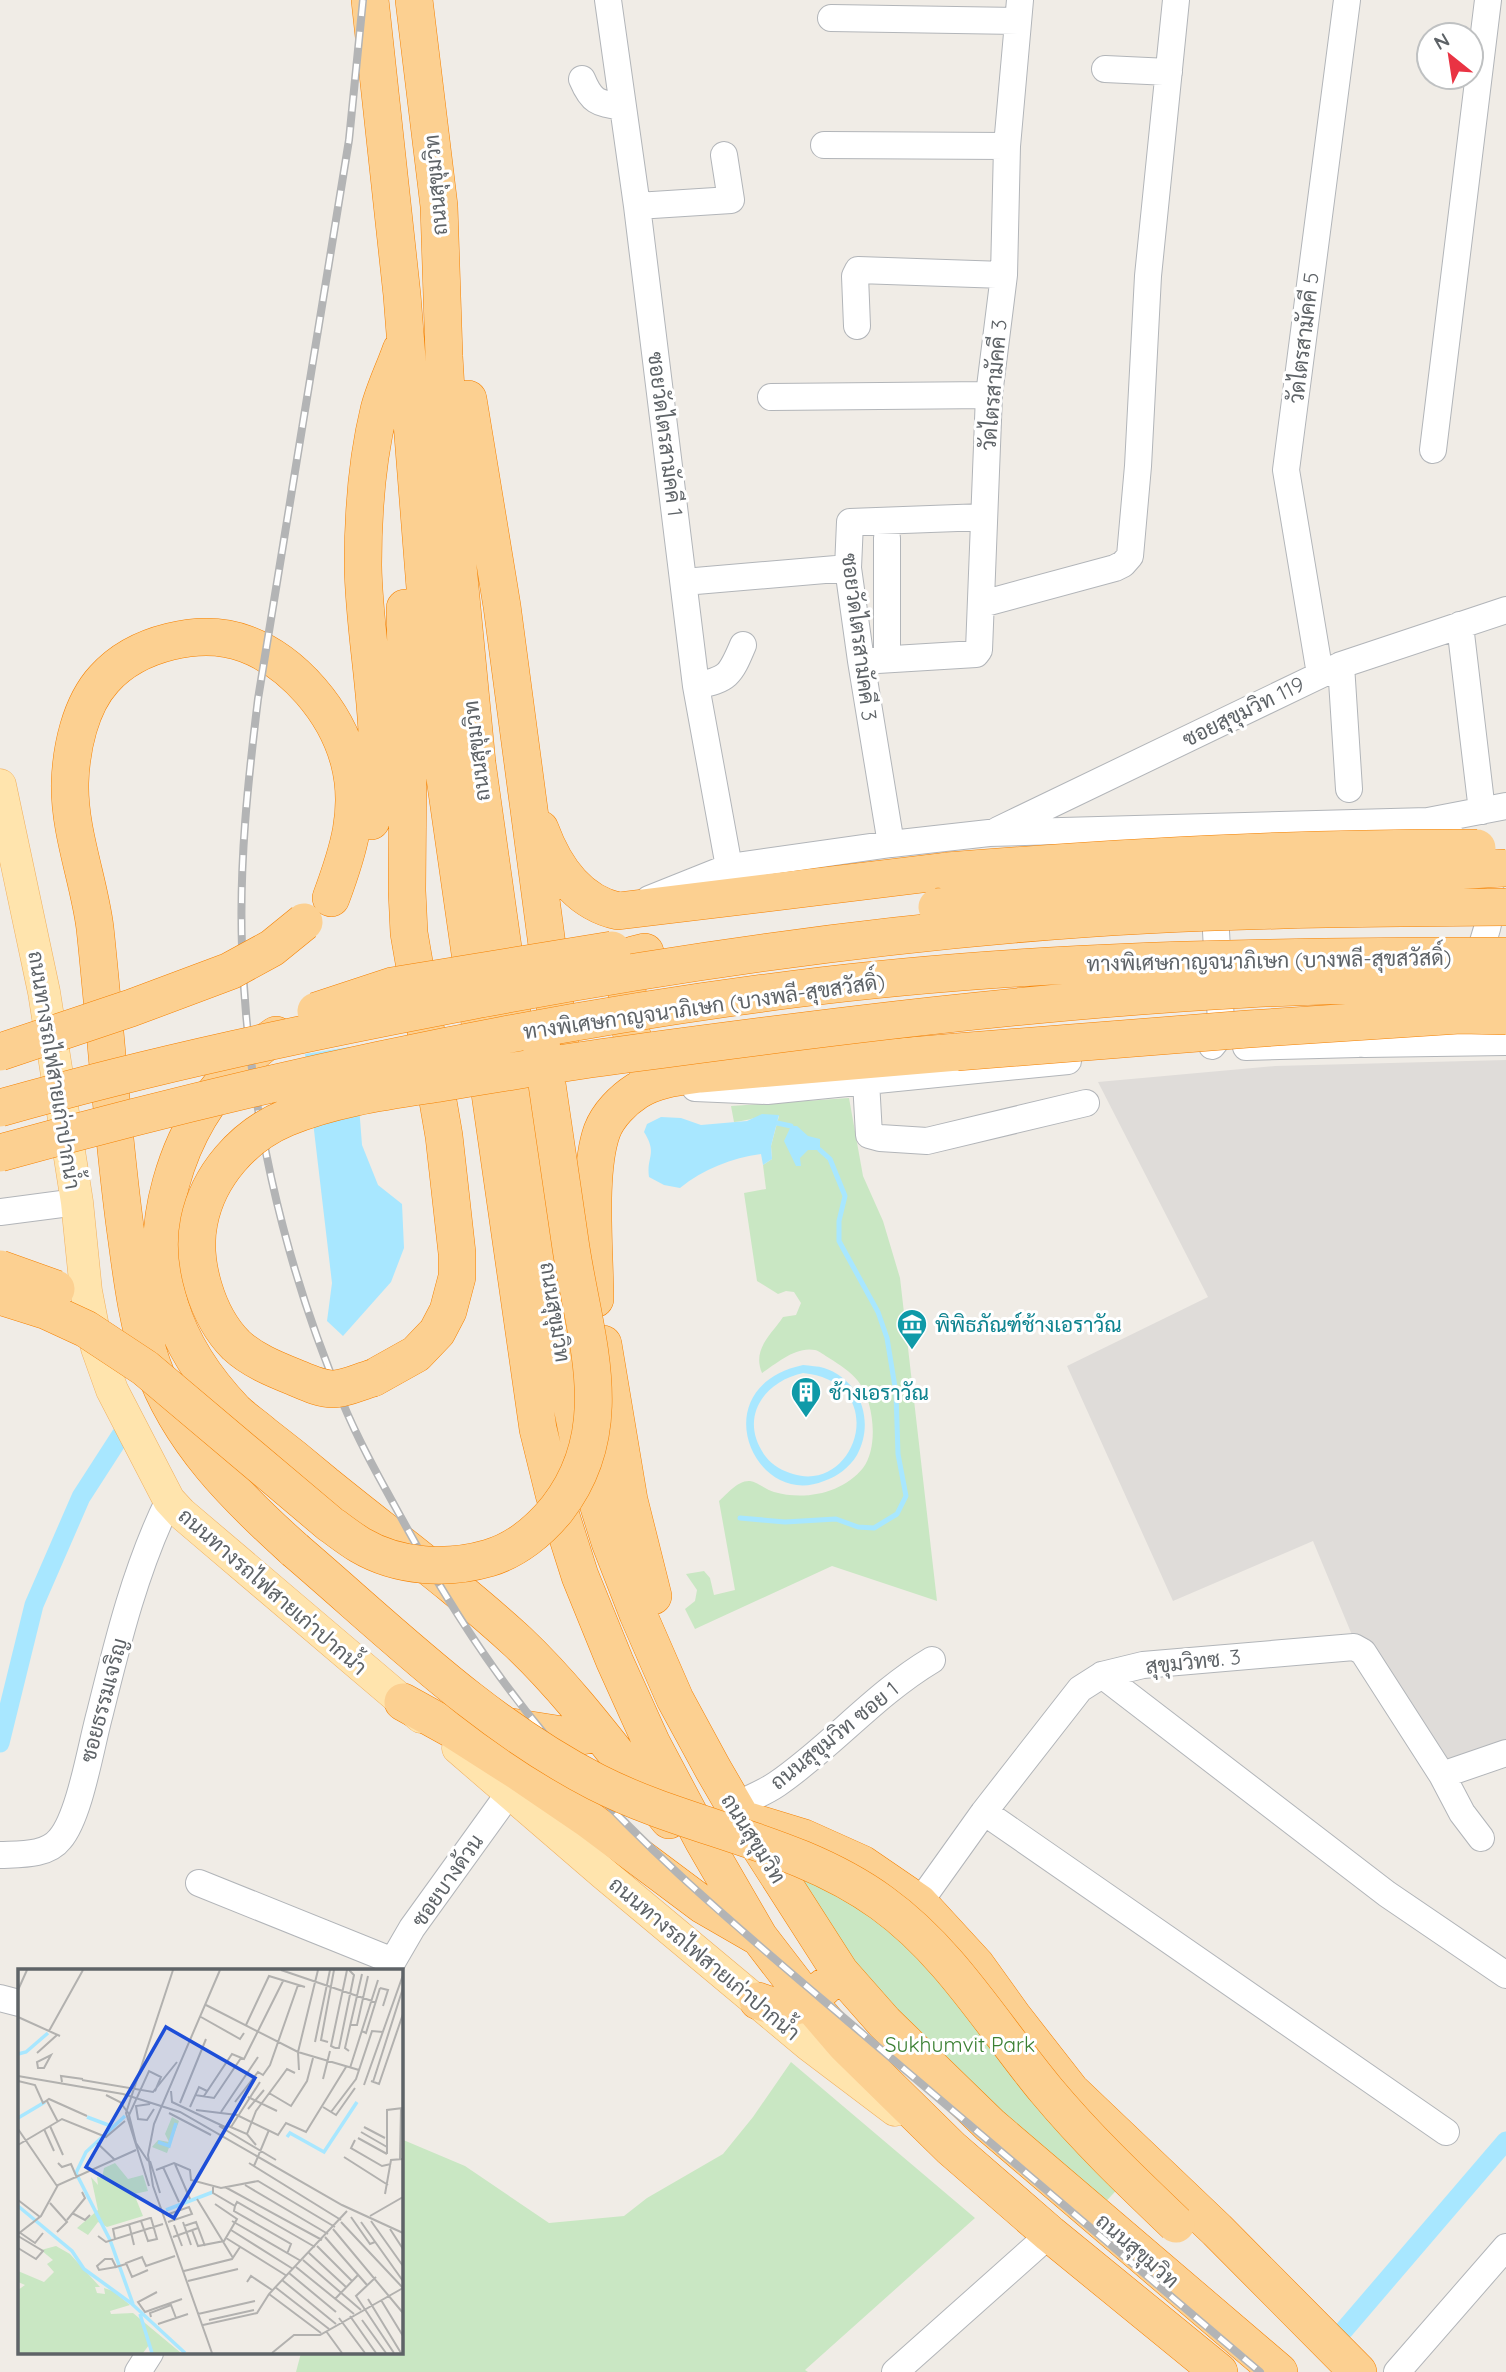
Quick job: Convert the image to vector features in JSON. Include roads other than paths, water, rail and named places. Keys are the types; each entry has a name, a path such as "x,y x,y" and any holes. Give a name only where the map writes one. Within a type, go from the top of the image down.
{"highway":[{"name":"ถนนสุขุมวิท","path":"370,0 406,339 431,664 443,758 538,1429 554,1494 580,1576 652,1744 750,1922 808,2002 880,2081 951,2148 1050,2234 1219,2372"},
{"name":"ถนนสุขุมวิท","path":"414,0 439,206 454,525 474,737 557,1332 580,1446 610,1542 675,1699 738,1812 840,1972 885,2023 990,2124 1279,2372"},
{"path":"439,206 479,476 502,606 595,1299 629,1500 641,1553 670,1650 713,1769"},
{"path":"0,1052 131,1009 230,971 271,948 304,922 331,898 360,859 375,804 377,731 363,565 367,487 379,409 406,339"},
{"path":"409,390 404,516 409,933 444,1136 457,1276 448,1311 437,1332 416,1354 373,1378 334,1389 312,1384 260,1362 239,1347 223,1330 203,1287 196,1261 200,1213 232,1154 256,1134 286,1118 358,1096 461,1079 608,1056 905,1018 1247,989 1354,984 1506,983"},
{"path":"0,1296 47,1311 86,1329 145,1368 330,1524 362,1547 395,1559 435,1567 467,1564 498,1555 548,1520 568,1494 583,1464 591,1438 595,1396 592,1358 572,1252 521,910 490,667 483,590 479,476"},
{"path":"331,898 350,847 354,790 349,760 335,728 298,678 276,661 246,644 221,639 174,639 144,649 120,664 103,680 88,703 79,729 72,754 70,788 78,845 93,913 121,1200 140,1325 167,1401 186,1435 248,1507 295,1550 466,1696 518,1735 596,1782 673,1815 771,1846 848,1881 882,1903 925,1938 1054,2099 1119,2169 1329,2372"},
{"path":"525,789 544,839 566,878 590,901 603,908 618,911 947,871 1078,860 1328,849 1506,848"},
{"path":"235,1411 195,1361 177,1328 165,1293 162,1229 168,1193 177,1161 191,1128 215,1092 238,1066 262,1045 286,1027 316,1011 391,986 440,976 621,948 903,910 1141,888 1506,869"},
{"path":"662,1080 651,1071 632,1037 626,1009 629,961 638,953 1004,909 1214,893"},
{"name":"ทางพิเศษกาญจนาภิเษก (บางพลี-สุขสวัสดิ์)","path":"0,1108 96,1081 401,1014 582,980 787,950 960,930 1144,915 1334,908 1506,907"},
{"name":"ทางพิเศษกาญจนาภิเษก (บางพลี-สุขสวัสดิ์)","path":"0,1153 272,1083 409,1053 596,1018 795,989 973,971 1155,960 1506,956"},
{"path":"595,1299 594,1180 603,1129 626,1098 662,1080 700,1074 1248,1029 1461,1015 1506,1016"},
{"path":"0,1269 49,1286 102,1311 148,1340 519,1643 599,1733 750,1922"},
{"path":"403,1702 519,1772 703,1905 750,1922"},
{"path":"403,1702 464,1720 513,1728 575,1737 599,1733"},
{"path":"738,1812 862,1864 919,1903 976,1965 1071,2091 1217,2230 1358,2372"},
{"path":"758,2001 785,2008 808,2002 840,1972"}],"main road":[{"name":"ถนนทางรถไฟสายเก่าปากน้ำ","path":"0,785 44,992 76,1202 86,1291 97,1348 112,1390 169,1500 604,1874 869,2092 951,2148"}],"street":[{"name":"ซอยวัดไตรสามัคคี 1","path":"608,0 637,206 696,686 729,867"},
{"path":"982,604 1115,568 1130,556 1148,276 1177,0"},
{"name":"วัดไตรสามัคคี 5","path":"1347,0 1286,470 1331,669 1349,789"},
{"path":"1433,450 1489,0"},
{"path":"831,18 1019,11"},
{"name":"วัดไตรสามัคคี 3","path":"874,660 976,654 980,646 989,395 1004,275 1007,146 1019,11"},
{"path":"1105,69 1169,72"},
{"path":"582,79 588,94 599,103 623,107"},
{"path":"824,145 1007,146"},
{"path":"637,206 731,200 724,155"},
{"path":"857,326 855,276 862,268 1004,275"},
{"path":"771,397 989,395"},
{"name":"ซอยวัดไตรสามัคคี 3","path":"891,844 874,660 848,568 849,522 984,517"},
{"path":"874,660 887,538"},
{"path":"684,582 848,568"},
{"name":"ซอยสุขุมวิท 119","path":"989,834 1331,669 1506,610"},
{"path":"618,911 729,867 891,844 989,834 1428,821 1494,809 1461,625"},
{"path":"696,686 722,680 735,664 743,645"},
{"path":"1359,1044 1448,994 1474,965 1492,929 1498,904 1496,883 1489,871 1472,850 1428,821"},
{"path":"1210,1048 1220,1035 1221,1022 1212,827"},
{"path":"0,1040 49,1026"},
{"path":"662,1080 700,1089 767,1091 1210,1048 1506,1042"},
{"path":"866,1081 869,1135 880,1138 927,1141 1086,1103"},
{"path":"0,1212 76,1202"},
{"name":"ซอยธรรมเจริญ","path":"0,1855 28,1854 48,1849 58,1842 68,1829 121,1600 169,1500"},
{"name":"สุขุมวิทซ. 3","path":"919,1903 984,1812 1080,1689 1102,1675 1143,1665 1354,1647 1363,1652 1442,1774"},
{"name":"ถนนสุขุมวิท ซอย 1","path":"738,1812 847,1728 908,1674 932,1660"},
{"path":"1102,1675 1387,1894 1506,1975"},
{"path":"1481,1838 1462,1813 1442,1774 1506,1753"},
{"name":"ซอยบางด้วน","path":"390,1966 418,1920 510,1792"},
{"path":"984,1812 1447,2132"},
{"path":"199,1883 390,1966"},
{"path":"0,1998 18,2003"},
{"path":"895,2372 1050,2234"},
{"path":"1397,2372 1506,2247"},
{"path":"138,2372 149,2354"}],"water":[{"path":"349,1047 357,1080 362,1145 378,1185 402,1204 404,1248 391,1282 343,1336 327,1321 332,1283 305,1054"},
{"path":"762,1114 779,1115 771,1146 772,1159 763,1165 761,1154 739,1158 708,1170 680,1188 664,1185 649,1177 651,1151 644,1132 647,1124 661,1117 681,1118 701,1125 747,1121"},
{"path":"791,1126 797,1126 808,1136 820,1139 820,1150 808,1150 800,1158 801,1166 796,1166 784,1141"},
{"path":"803,1365 819,1367 837,1374 855,1392 861,1404 865,1429 857,1455 843,1471 824,1481 799,1485 777,1478 760,1463 749,1442 746,1419 753,1396 772,1377","holes":["803,1373 831,1381 848,1395 856,1414 855,1434 848,1453 834,1468 815,1476 793,1474 778,1468 766,1457 754,1430 759,1404 776,1385"]}],"waterway":[{"path":"777,1123 791,1126"},
{"path":"740,1518 785,1522 836,1519 858,1527 874,1528 897,1514 906,1496 898,1454 896,1393 887,1338 878,1312 839,1241 839,1221 845,1196 830,1159 820,1150"},
{"path":"0,1743 34,1605 81,1497 121,1435"},
{"path":"1344,2330 1506,2141"}],"railway":[{"path":"363,0 349,140 258,699 242,884 245,1005 260,1121 285,1236 321,1347 365,1450 439,1584 508,1688 583,1778 659,1856 740,1929 1260,2372"}],"place":[{"name":"พิพิธภัณฑ์ช้างเอราวัณ","path":"912,1351"},
{"name":"ช้างเอราวัณ","path":"806,1419"}],"park label":[{"name":"Sukhumvit Park","path":"960,2044"}]}
